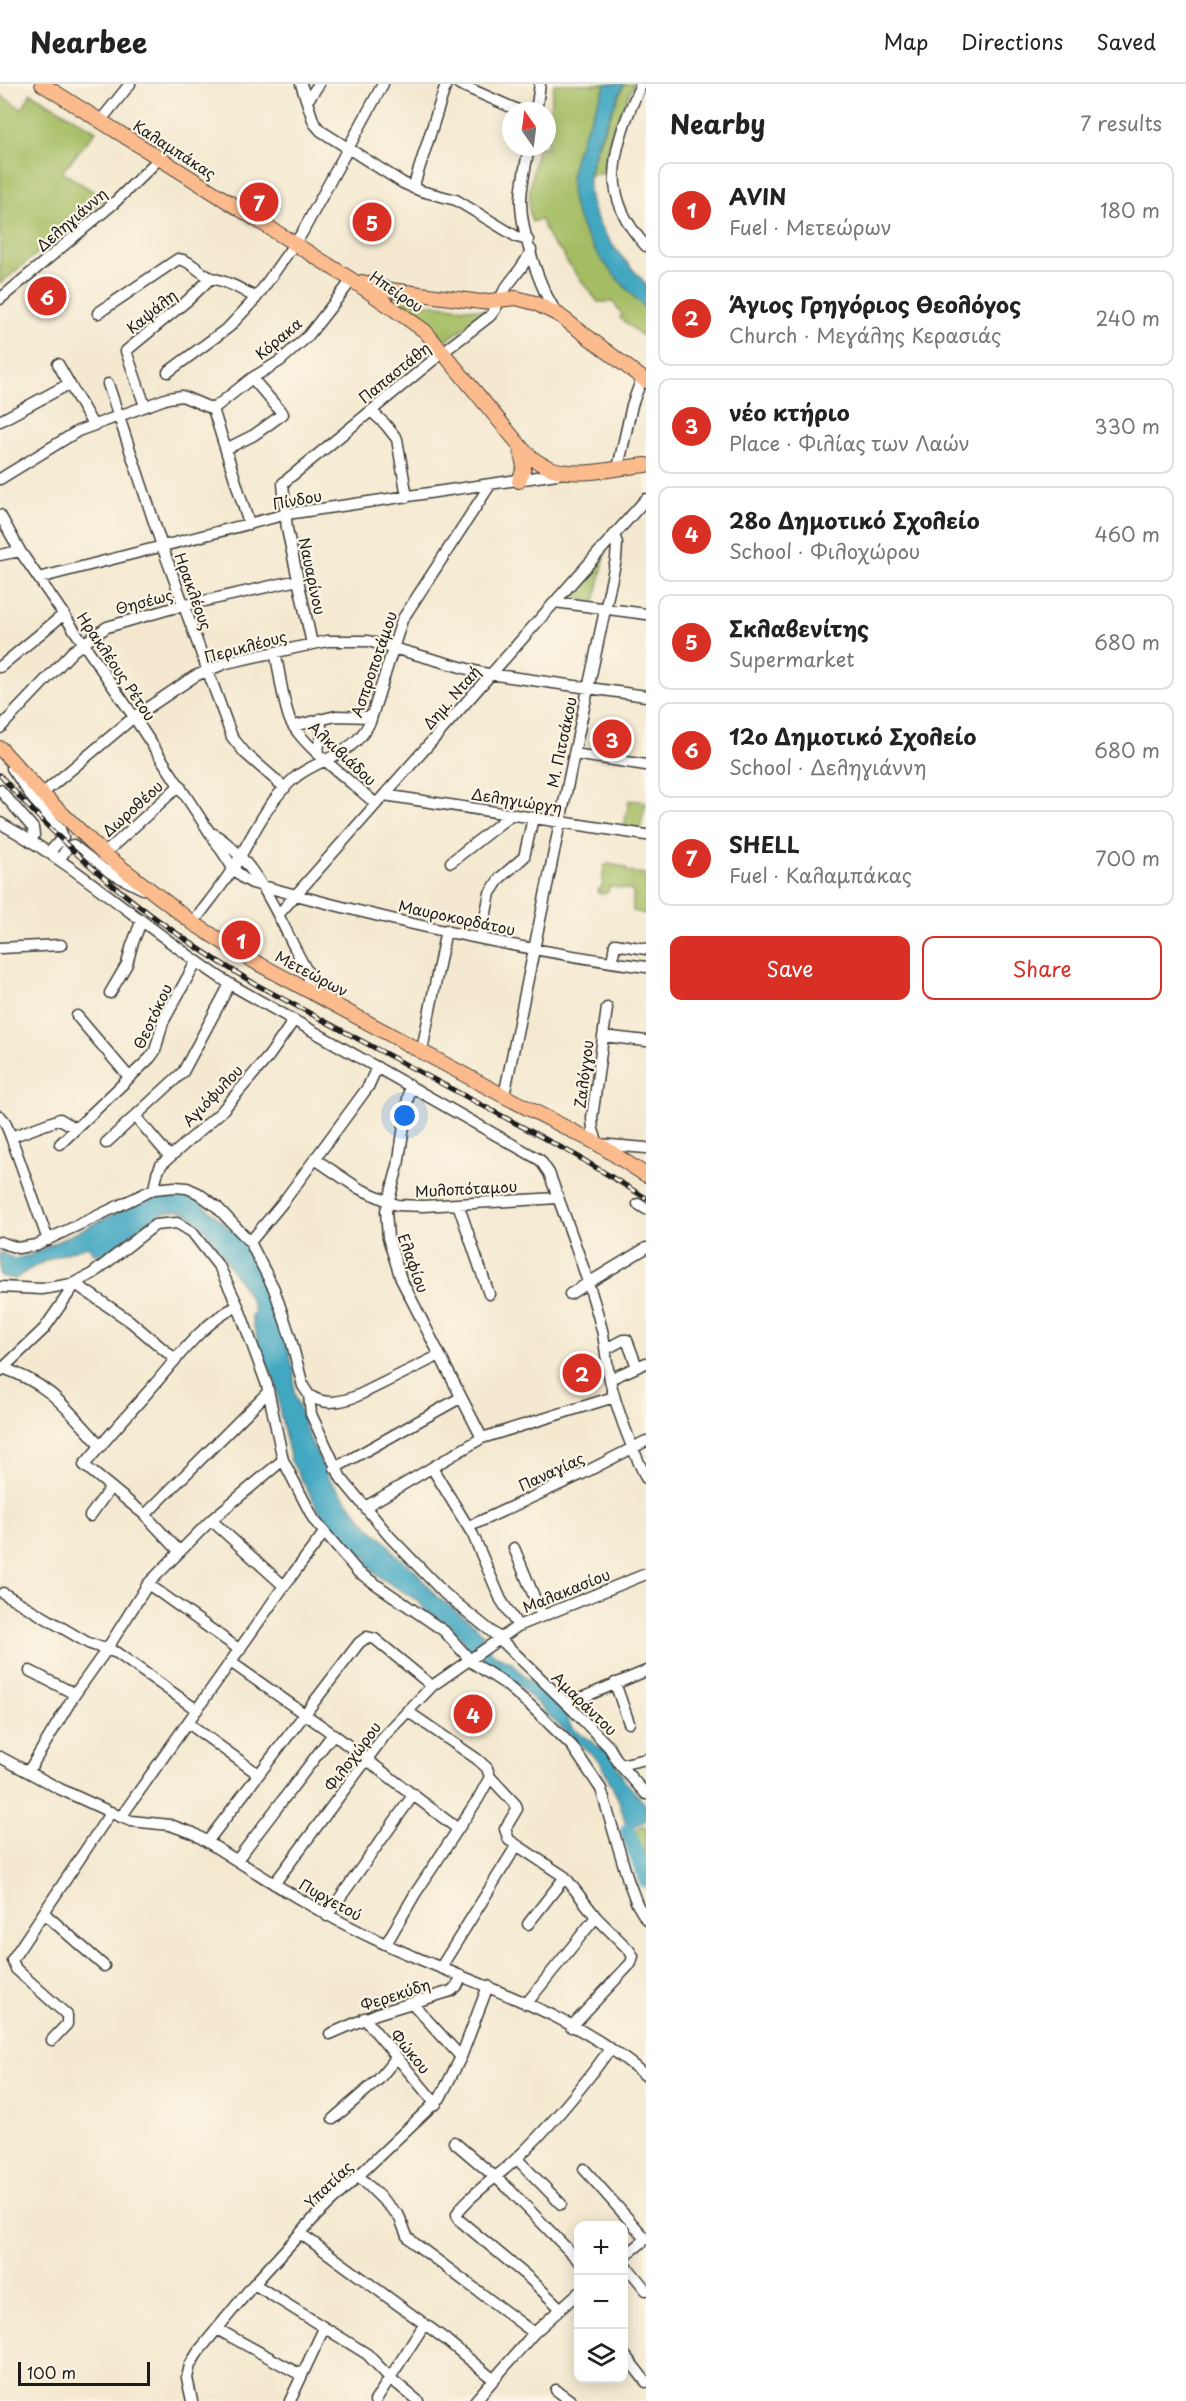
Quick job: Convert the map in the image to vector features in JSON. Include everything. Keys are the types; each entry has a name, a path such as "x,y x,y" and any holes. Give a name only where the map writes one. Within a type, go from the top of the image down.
{"main road":[{"name":"Καλαμπάκας","path":"42,84 352,280"},
{"name":"Ηπείρου","path":"352,280 402,291 481,302 524,300 542,306 559,315 644,380"},
{"name":"Ηπείρου","path":"352,280 414,321 537,464 565,473 646,465"},
{"path":"519,481 524,468 521,447"},
{"name":"Μετεώρων","path":"0,749 42,794 104,854 150,891 246,957 598,1144 646,1175"}],"street":[{"path":"101,120 130,84"},
{"path":"301,84 314,123 350,150 413,188 456,200 529,245"},
{"path":"307,101 319,84"},
{"path":"168,372 229,327 256,298 294,244 350,150 366,113 383,84"},
{"path":"413,188 446,84"},
{"path":"459,84 502,103"},
{"path":"537,102 540,84"},
{"path":"641,84 618,141 614,177 620,208 629,225 646,246"},
{"path":"528,156 521,196 523,220 544,291 559,315"},
{"name":"Δεληγιάννη","path":"0,299 113,204 160,158"},
{"name":"Παπαστάθη","path":"286,514 283,483 442,352 490,316 504,291 522,268 529,245"},
{"path":"98,314 178,259 185,260 210,278 230,283 256,298"},
{"name":"Καψάλη","path":"145,406 126,351 188,300 210,278"},
{"name":"Κόρακα","path":"213,409 252,378 280,361 308,336 352,280"},
{"path":"58,364 93,425"},
{"path":"226,449 254,435 283,414 252,378"},
{"path":"618,468 632,405 644,380"},
{"path":"0,421 69,384"},
{"name":"Ηρακλέους","path":"108,384 162,546 235,741 245,753 285,788"},
{"path":"0,479 78,431 177,395 213,409 249,524"},
{"path":"371,411 391,429 398,442 407,497"},
{"name":"Πίνδου","path":"39,578 286,514 565,473"},
{"name":"Ασπροποτάμου","path":"193,922 233,868 261,820 285,788 303,772 328,760 364,732 371,717 402,620 489,485"},
{"name":"Δημ. Νταή","path":"278,915 646,499"},
{"name":"Ναυαρίνου","path":"286,514 287,529 312,644"},
{"name":"Ηρακλέους Ρέτου","path":"0,515 20,551 211,833"},
{"name":"Μ. Πιτσάκου","path":"504,1096 587,688 616,559 617,543 614,535"},
{"path":"0,555 20,551"},
{"name":"Θησέως","path":"0,728 83,642 107,627 184,606 298,580"},
{"path":"555,602 646,614"},
{"path":"0,667 64,614"},
{"name":"Περικλέους","path":"42,794 134,717 207,670 312,644 351,639 368,641 460,668 490,674 646,696"},
{"name":"Αλκιβιάδου","path":"275,652 287,710 294,726 317,752 376,804"},
{"path":"294,726 344,715 371,717"},
{"path":"317,752 322,735 320,719"},
{"path":"0,749 33,799 60,829 63,837 54,856"},
{"path":"574,754 646,765"},
{"name":"Δωροθέου","path":"104,854 180,785"},
{"path":"0,790 33,828 34,835 31,842"},
{"name":"Δεληγιώργη","path":"384,795 646,835"},
{"path":"451,862 512,814"},
{"path":"481,937 490,893 507,870 524,856 533,818"},
{"path":"0,823 54,856 141,922 230,984 540,1160 548,1170 588,1282 602,1329 614,1397 632,1449 646,1478"},
{"path":"211,833 227,843 240,856 263,886 309,976 307,989"},
{"name":"Μαυροκορδάτου","path":"211,833 233,868 243,878 263,886 534,950 646,967"},
{"path":"54,856 73,845 113,875 150,891"},
{"path":"110,993 127,964 141,922"},
{"path":"422,1050 446,930"},
{"path":"612,962 615,944 646,949"},
{"path":"0,948 60,945"},
{"name":"Θεοτόκου","path":"60,1144 155,1051 163,1022 196,962"},
{"path":"106,1143 183,1072 230,984"},
{"name":"Ζαλόγγου","path":"598,1144 592,1121 607,1008"},
{"path":"77,1016 129,1077"},
{"name":"Αγιόφυλου","path":"154,1189 157,1174 170,1157 221,1112 269,1056 294,1020"},
{"path":"603,1036 646,1041"},
{"path":"250,1242 368,1087 377,1067"},
{"name":"Ελαφίου","path":"410,1085 398,1166 385,1220 401,1279 438,1356 482,1438"},
{"path":"0,1116 11,1137 48,1240"},
{"path":"135,1116 170,1157"},
{"path":"11,1137 60,1119 75,1128"},
{"path":"598,1144 646,1148"},
{"name":"Μυλοπόταμου","path":"315,1158 358,1188 389,1202 408,1206 558,1198"},
{"name":"Αμαράντου","path":"154,1189 175,1187 198,1193 217,1207 250,1242 281,1306 303,1386 309,1395 311,1414 335,1468 390,1537 445,1594 498,1637 517,1658 567,1704 609,1747 620,1766 646,1794"},
{"path":"0,1242 18,1248 48,1240 154,1189"},
{"path":"458,1204 489,1294"},
{"path":"1,1369 44,1329 76,1284 150,1228 163,1223 177,1223 190,1230 211,1254 238,1306 268,1392 283,1460 303,1501 324,1533 358,1572 444,1631 468,1659 504,1683 566,1739 591,1772 604,1798 632,1892 646,1919"},
{"path":"570,1294 646,1248"},
{"path":"0,1287 42,1289 76,1284 130,1321 176,1360"},
{"path":"179,1551 145,1515 84,1465 176,1360 222,1315 238,1306"},
{"path":"606,1349 627,1340 642,1365 610,1379"},
{"path":"309,1395 320,1401 343,1401 438,1356"},
{"path":"1,1369 21,1374 47,1389 100,1446"},
{"path":"145,1515 268,1392"},
{"path":"365,1507 482,1438 614,1397"},
{"path":"335,1468 460,1398"},
{"name":"Παναγίας","path":"468,1527 646,1441"},
{"path":"28,1772 75,1694 148,1584 211,1520 283,1460"},
{"path":"432,1468 468,1527 501,1600 518,1626"},
{"path":"90,1515 111,1487"},
{"path":"211,1520 284,1586"},
{"path":"52,2040 67,2024 67,2015 18,1971 12,1961 14,1955 116,1815 188,1724 284,1586 324,1533"},
{"path":"514,1548 542,1616"},
{"name":"Μαλακασίου","path":"468,1659 498,1637 518,1626 646,1575"},
{"path":"148,1584 240,1650"},
{"path":"3,1593 88,1643 117,1653 197,1710"},
{"path":"207,1842 359,1643 368,1637 375,1639 432,1686"},
{"name":"Φιλοχώρου","path":"274,1884 385,1735 432,1686 468,1659"},
{"path":"232,1663 333,1734 458,1828"},
{"path":"30,1671 75,1694"},
{"path":"567,1704 646,1671"},
{"path":"615,1683 629,1723"},
{"path":"407,1711 487,1768 490,1777 516,1804 517,1809 505,1829 509,1840 565,1877 597,1917 633,1956 631,1963 571,2027"},
{"path":"188,1724 258,1774"},
{"path":"237,1860 333,1734"},
{"name":"Πυργετού","path":"0,1757 116,1815 132,1821 170,1825 193,1833 327,1916 526,2004 610,2049 646,2076"},
{"path":"620,1766 646,1759"},
{"path":"386,1944 415,1894 490,1777"},
{"path":"327,1916 414,1794"},
{"path":"441,1967 517,1845"},
{"path":"528,1924 565,1877"},
{"path":"45,1914 104,1966"},
{"path":"526,2004 597,1917"},
{"name":"Φερεκύδη","path":"330,2034 364,2018 453,1990 462,1976"},
{"name":"Υπατίας","path":"192,2401 188,2380 190,2365 198,2352 300,2233 358,2175 436,2104 460,2057 488,1986"},
{"path":"412,2003 460,2057"},
{"name":"Φώκου","path":"364,2018 436,2104"},
{"path":"560,2308 530,2278 458,2220 457,2214 459,2209 517,2159 571,2100 610,2049"},
{"path":"333,2119 378,2080 397,2057"},
{"path":"454,2142 496,2178 574,2255"},
{"path":"517,2159 561,2204"},
{"path":"584,2169 646,2239 628,2254"},
{"path":"358,2175 399,2216 407,2236 414,2243 534,2333"},
{"path":"300,2233 494,2380"},
{"path":"628,2268 646,2290"},
{"path":"254,2284 367,2354 390,2378 418,2401"},
{"path":"475,2401 534,2333 560,2308 574,2299"},
{"path":"375,2401 424,2325"},
{"path":"290,2401 324,2328"},
{"path":"217,2329 301,2375"},
{"path":"628,2359 646,2382"},
{"path":"556,2390 571,2401"}],"green space":[{"path":"554,84 606,84 576,157 572,179 573,201 590,241 602,259 646,309 646,339 620,318 622,314 613,302 598,302 567,262 563,253 552,244 540,219 532,222 529,204 535,156 556,156 556,102 551,102"},
{"path":"624,84 634,84 611,133 602,174 589,175 597,147"},
{"path":"31,93 96,131 62,172 104,198 0,284 0,95 22,109"},
{"path":"395,300 485,312 443,343 393,303"},
{"path":"605,555 595,601 567,598"},
{"path":"629,800 646,802 640,830 624,827"},
{"path":"608,864 625,867 628,872 646,874 646,914 633,911 631,890 610,886 607,893 599,894 604,866"},
{"path":"641,1826 646,1826 646,1874 632,1836"}],"water":[{"path":"606,84 624,84 592,160 589,187 591,203 604,233 646,284 646,309 616,277 589,241 579,221 573,201 571,179 575,157"},
{"path":"166,1192 190,1193 239,1237 249,1251 282,1328 294,1371 294,1392 306,1430 329,1479 369,1527 388,1544 395,1554 414,1569 436,1596 475,1625 483,1634 482,1639 494,1655 511,1662 530,1682 549,1693 562,1705 571,1727 613,1757 624,1780 646,1805 646,1819 628,1831 619,1801 601,1763 551,1718 519,1685 502,1675 492,1664 466,1649 461,1638 451,1626 427,1612 417,1600 379,1577 368,1565 366,1557 346,1545 334,1530 329,1528 291,1461 280,1413 277,1386 259,1346 251,1315 254,1313 250,1299 212,1239 192,1218 179,1211 166,1212 146,1222 114,1248 104,1253 94,1254 88,1246 50,1259 15,1279 0,1276 0,1252 14,1259 30,1255 151,1196"}],"waterway":[{"path":"628,1831 646,1880"}],"railway":[{"path":"0,775 28,806 88,864 153,916 221,963 257,985 577,1156 646,1198"}],"place":[{"name":"SHELL","path":"259,202"},
{"name":"Σκλαβενίτης","path":"372,222"},
{"name":"12ο Δημοτικό Σχολείο","path":"47,296"},
{"name":"νέο κτήριο","path":"612,739"},
{"name":"AVIN","path":"241,940"},
{"name":"Άγιος Γρηγόριος Θεολόγος","path":"582,1373"},
{"name":"28ο Δημοτικό Σχολείο","path":"473,1714"}]}
